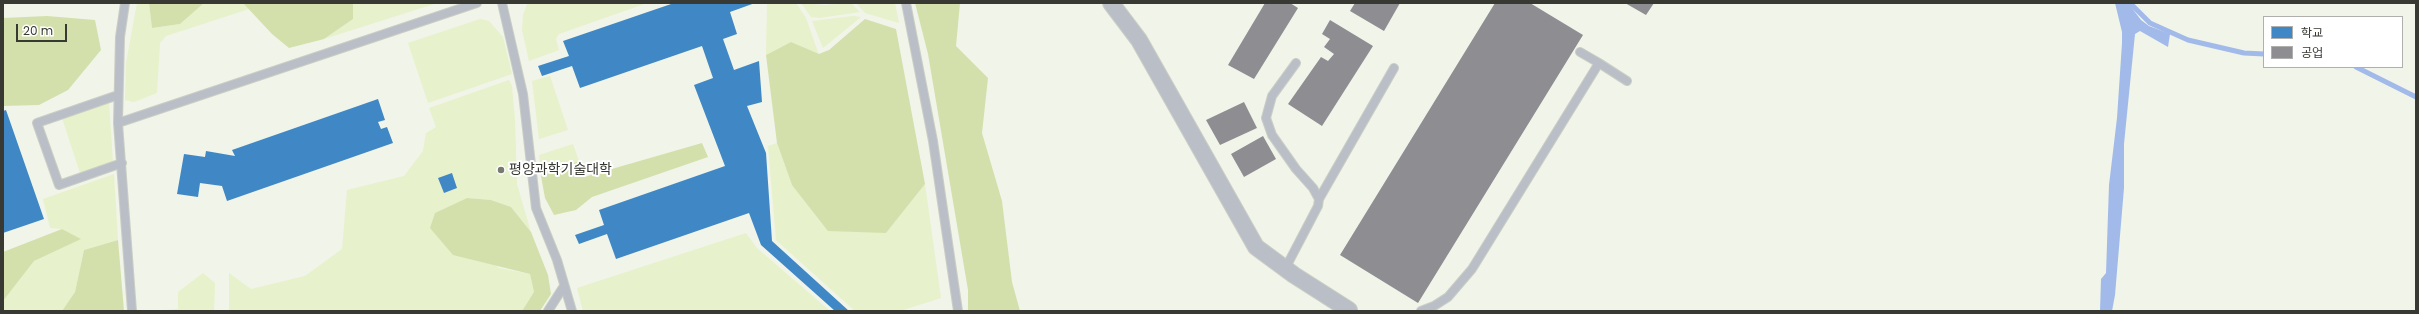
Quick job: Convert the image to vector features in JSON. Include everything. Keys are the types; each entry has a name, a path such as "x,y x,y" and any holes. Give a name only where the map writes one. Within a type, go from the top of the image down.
{"street":[{"path":"1111,3 1139,40 1256,247 1285,269 1351,311"}],"lane":[{"path":"125,3 120,38 118,123 132,311"},
{"path":"118,123 477,3"},
{"path":"502,3 523,94 536,208 572,311"},
{"path":"906,3 933,141 958,311"},
{"path":"1580,52 1627,81"},
{"path":"1421,311 1434,306 1448,296 1472,269 1599,63"},
{"path":"1296,64 1272,96 1266,118 1272,135 1296,169 1313,188 1319,199"},
{"path":"1285,269 1318,206 1319,199 1394,68"},
{"path":"118,95 37,122 59,185 122,163"},
{"path":"548,311 564,286"}],"green space":[{"path":"137,3 149,3 152,28 180,24 204,3 243,3 249,9 166,36 160,43 157,93 134,102 125,100 126,63"},
{"path":"149,3 204,3 180,24 152,28"},
{"path":"243,3 353,3 353,19 324,39 289,48 272,34"},
{"path":"353,3 434,4 324,39 353,19"},
{"path":"647,3 559,34 556,39 559,50 529,61 522,30 523,15 527,4"},
{"path":"767,3 796,3 806,18 819,55 791,42 766,55"},
{"path":"801,3 824,5 851,3 860,12 820,18 811,17"},
{"path":"856,3 895,3 899,23 865,13"},
{"path":"915,3 960,3 956,46 988,78 982,133 1002,201 1012,282 1020,311 968,311 968,290 928,54"},
{"path":"47,16 95,20 101,50 68,90 39,105 3,106 3,18"},
{"path":"853,16 861,17 823,48 812,21"},
{"path":"480,19 489,21 503,37 512,74 428,103 408,43"},
{"path":"865,19 896,29 925,184 886,233 828,231 792,185 777,143 766,55 791,42 819,54 829,50"},
{"path":"550,76 568,130 539,139 532,81"},
{"path":"509,80 512,86 515,120 517,184 531,232 511,207 491,200 467,198 436,213 499,268 530,274 534,292 522,311 229,311 229,273 251,289 305,276 342,249 347,190 404,176 423,151 426,133 436,127 429,108"},
{"path":"109,103 113,162 80,173 62,118"},
{"path":"702,143 708,157 592,197 576,210 554,215 545,198 541,176 579,161 584,177"},
{"path":"777,143 792,185 886,233 925,184 941,298 900,311 855,311 776,240 768,146"},
{"path":"573,144 579,161 541,176 539,155"},
{"path":"114,174 118,240 84,250 75,292 62,311 3,311 3,301 34,261 80,239 62,229 50,228 43,199"},
{"path":"467,198 491,200 511,207 531,232 548,275 551,294 540,311 522,311 534,292 530,274 453,255 430,228 435,213"},
{"path":"62,229 81,239 34,261 3,301 3,252"},
{"path":"746,233 757,248 830,311 583,311 577,288"},
{"path":"118,240 124,311 62,311 75,292 84,250"},
{"path":"203,273 215,283 214,311 151,311 178,309 178,292"}],"water":[{"path":"2115,3 2132,3 2132,8 2141,20 2149,26 2170,34 2168,47 2140,31 2135,34 2124,144 2124,188 2115,295 2112,311 2100,311 2101,279 2106,273 2109,185 2117,118 2122,43 2122,32"}],"building: 학교":[{"path":"674,3 755,3 730,12 737,34 723,39 734,70 759,61 762,102 747,106 766,153 772,241 849,311 835,311 761,245 749,213 616,259 607,234 579,244 575,235 604,225 599,210 725,166 694,85 713,78 702,46 580,88 572,66 542,76 538,66 569,56 563,41"},
{"path":"378,99 385,120 378,122 381,129 387,127 393,143 227,201 222,186 200,183 198,197 177,194 184,154 205,157 206,151 235,156 232,150"},
{"path":"6,110 44,219 3,233 3,111"},
{"path":"452,173 457,188 444,193 438,178"}],"building: 공업":[{"path":"1265,3 1290,3 1298,8 1254,79 1228,65"},
{"path":"1355,3 1400,3 1384,31 1350,11"},
{"path":"1495,3 1530,3 1583,35 1418,303 1340,255"},
{"path":"1625,3 1654,3 1646,15"},
{"path":"1330,20 1373,46 1322,126 1288,104 1321,57 1328,61 1334,54 1324,47 1330,39 1322,34"},
{"path":"1244,102 1257,128 1220,145 1206,120"},
{"path":"1263,136 1276,159 1244,177 1231,154"}],"waterway":[{"path":"2130,3 2150,23 2188,40 2244,53 2263,54"},
{"path":"2358,68 2416,97"}],"place":[{"name":"평양과학기술대학","path":"501,170"}]}
